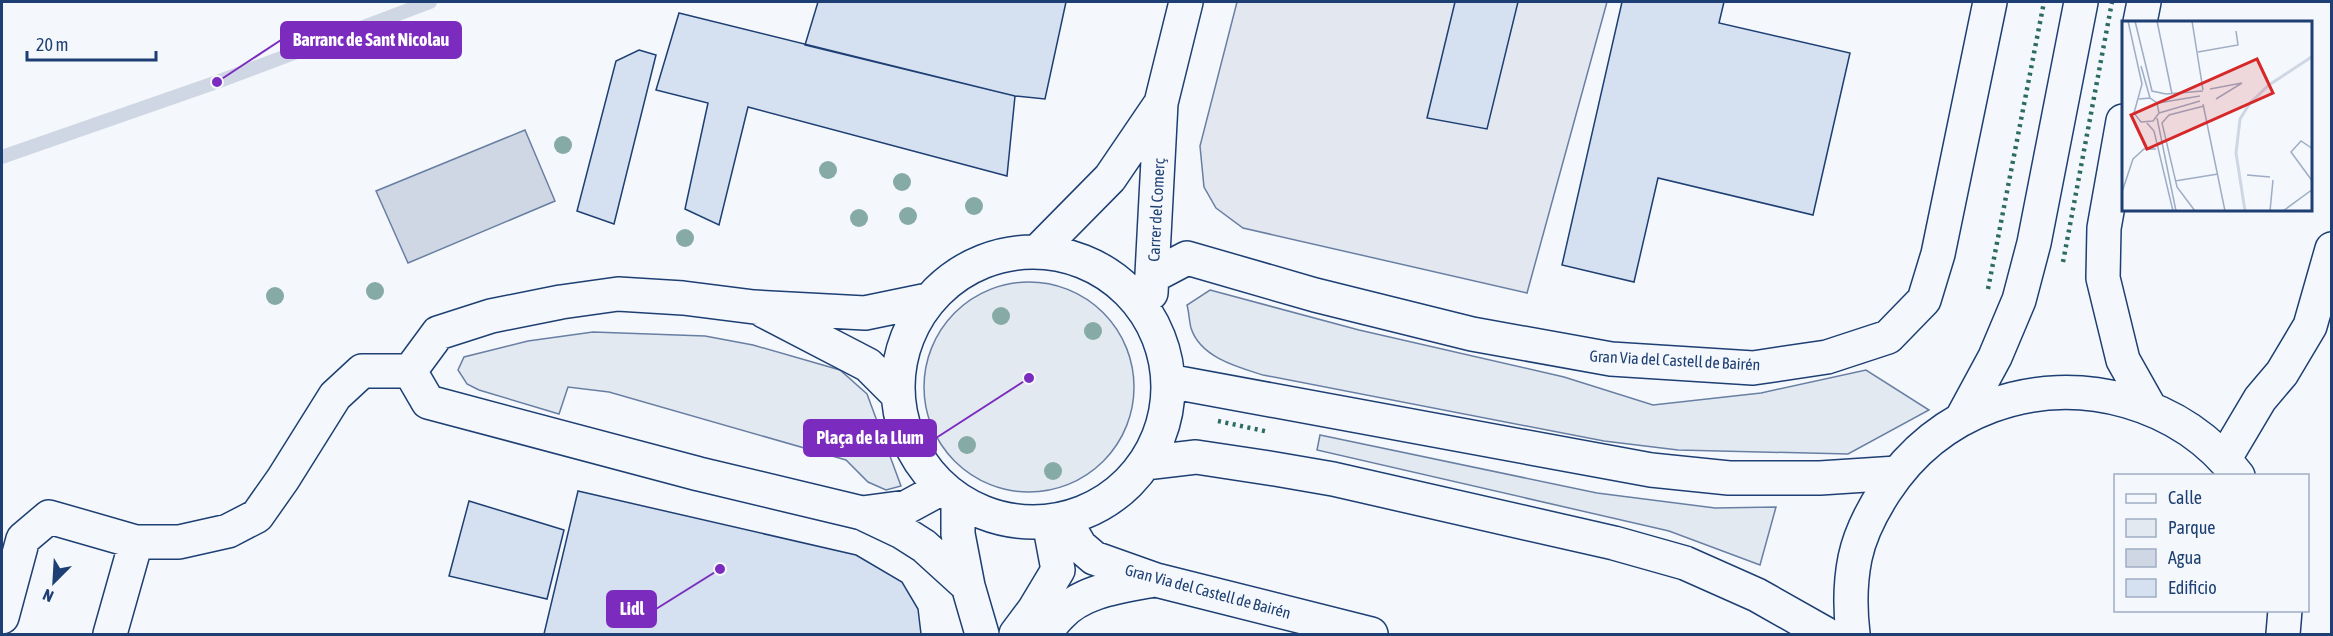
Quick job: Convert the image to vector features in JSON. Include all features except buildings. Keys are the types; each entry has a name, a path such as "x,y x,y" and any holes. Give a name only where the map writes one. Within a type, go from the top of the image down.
{"street":[{"name":"Carrer del Comerç","path":"1148,316 1161,103 1186,2"},
{"name":"Gran Via del Castell de Bairén","path":"1152,276 1187,258 1315,295 1472,334 1611,359 1753,368 1827,357 1888,337 1924,300 1938,254 1990,2"},
{"path":"1962,418 1995,357 2019,300 2034,243 2081,2"},
{"path":"2140,21 2144,2"},
{"name":"Carrer del Comerç","path":"1038,251 1110,178 1161,103"},
{"path":"2122,128 2104,228 2103,278 2123,360 2150,408"},
{"path":"1853,634 1850,603 1856,557 1872,512 1897,473 1925,444 1962,418 2003,402 2045,392 2098,393 2150,408 2190,429 2232,467 2260,399 2282,373 2310,326 2331,249"},
{"path":"1038,251 1089,264 1112,277 1132,295 1148,316 1162,348 1168,381 1168,403 1156,445 1145,464 1129,483 1110,499 1088,511 1057,520 1026,522 1002,519 980,512 950,494 924,468 910,446 901,420 897,394 898,369 903,344 914,321 928,300 945,283 966,268 989,258 1038,251"},
{"path":"410,371 438,333 491,316 561,302 618,294 865,313 928,300"},
{"path":"754,306 868,365 897,394"},
{"path":"2,617 23,539 49,517 136,542 179,542 228,531 256,516 283,478 334,396 362,371 410,371"},
{"path":"410,371 428,402 699,474 862,513 902,532 924,546 968,586"},
{"path":"1168,381 1651,470 1729,478 1820,478 1897,473"},
{"path":"1145,464 1196,457 1275,469 1345,482 1614,543 1685,563 1757,595 1826,634"},
{"path":"862,513 906,507 950,494"},
{"path":"950,494 968,586 982,634"},
{"name":"Gran Via del Castell de Bairén","path":"1057,520 1094,558 1156,580 1371,634"},
{"path":"1016,634 1034,610 1058,570 1057,520"},
{"path":"110,634 136,542"},
{"path":"1045,634 1060,614 1082,600 1106,589 1156,580"},
{"path":"2283,634 2285,612"}],"green space":[{"path":"1029,282 1049,284 1069,290 1096,306 1110,320 1126,347 1132,367 1134,387 1132,407 1126,427 1110,454 1096,468 1069,484 1049,490 1029,492 1009,490 989,484 962,468 948,454 932,427 926,407 924,387 926,367 932,347 948,320 962,306 989,290 1009,284"},
{"path":"1210,290 1359,330 1564,377 1653,405 1761,393 1866,370 1929,410 1848,454 1678,450 1604,441 1263,375 1231,364 1211,354 1202,346 1191,328 1187,305"},
{"path":"593,332 705,336 753,345 840,370 867,394 901,486 886,490 868,482 846,460 609,392 568,387 559,414 479,390 467,384 458,370 464,357 528,341"},
{"path":"1320,435 1597,493 1715,508 1776,507 1760,565 1669,531 1317,450"}],"shaded area":[{"path":"1237,2 1607,2 1527,293 1243,228 1216,208 1204,187 1200,146"}],"water":[{"path":"525,130 555,201 408,263 376,191"}],"waterway":[{"path":"2,157 217,82 430,2"}],"hedge":[{"path":"1988,289 2044,2"},
{"path":"2063,262 2112,2"},
{"path":"1218,421 1269,432"}],"place":[{"name":"Barranc de Sant Nicolau","path":"217,82"},
{"name":"Plaça de la Llum","path":"1029,378"},
{"name":"Lidl","path":"720,569"}]}
